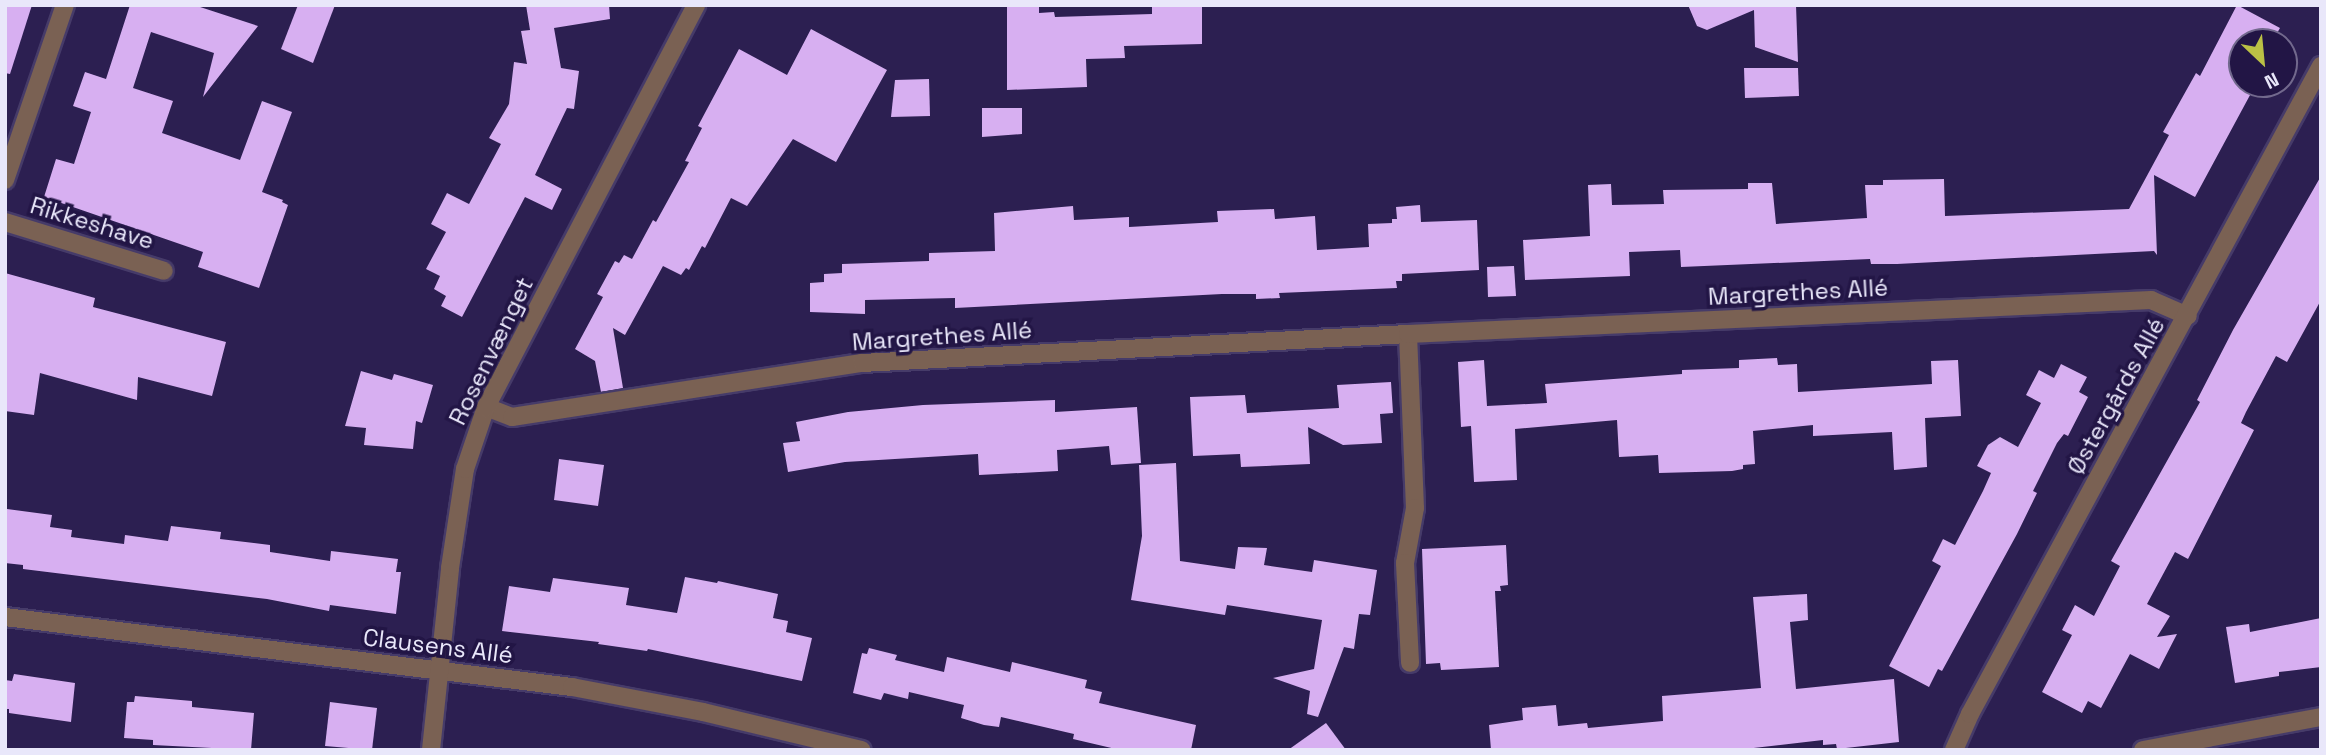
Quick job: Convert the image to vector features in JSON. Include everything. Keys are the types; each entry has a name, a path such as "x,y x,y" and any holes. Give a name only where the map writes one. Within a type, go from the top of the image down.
{"street":[{"name":"Rikkeshave","path":"5,180 65,5"},
{"name":"Rosenvænget","path":"431,750 438,671 465,469 486,407 690,8"},
{"name":"Østergårds Allé","path":"1954,750 1970,714 2188,316 2321,66"},
{"name":"Rikkeshave","path":"5,222 164,271"},
{"name":"Margrethes Allé","path":"486,407 512,417 862,363 1408,334 2151,300 2188,316"},
{"path":"1408,334 1415,508 1405,563 1410,663"},
{"name":"Clausens Allé","path":"5,617 572,687 703,712 861,750"},
{"path":"2143,750 2321,717"}],"building":[{"path":"5,5 32,5 10,74 5,73"},
{"path":"130,5 194,5 258,26 203,97 214,53 151,32 133,88 173,101 162,133 240,160 262,101 292,112 262,192 283,200 282,202 288,205 259,288 198,267 203,252 44,197 56,159 74,164 91,112 73,106 85,72 106,79"},
{"path":"298,5 335,5 313,63 281,49"},
{"path":"526,5 609,5 610,19 554,28 561,68 579,71 574,109 567,108 535,175 562,189 552,210 525,197 462,317 441,306 446,296 434,289 440,276 426,269 446,232 431,224 447,193 469,204 501,144 489,138 509,104 514,62 527,64 521,31 530,30"},
{"path":"1007,5 1039,5 1039,13 1054,12 1055,17 1152,14 1152,5 1202,5 1202,44 1124,46 1125,58 1086,59 1087,87 1007,90"},
{"path":"1688,5 1796,5 1798,62 1755,47 1754,10 1707,30 1697,26"},
{"path":"2237,5 2280,28 2228,28 2228,98 2248,98 2195,197 2154,175 2157,255 2154,251 1897,264 1871,264 1870,259 1681,267 1680,250 1629,252 1630,276 1525,280 1523,240 1590,236 1588,185 1611,184 1612,205 1664,204 1663,190 1748,189 1748,183 1772,183 1776,224 1867,218 1865,185 1883,185 1883,180 1944,179 1945,216 2129,209 2169,135 2163,132 2196,73 2200,76"},
{"path":"811,29 887,70 836,162 793,139 747,206 731,198 705,248 702,246 689,270 686,268 681,275 663,266 625,335 613,328 623,388 601,392 595,361 575,349 603,297 597,294 615,261 619,263 624,255 632,259 653,220 656,222 689,162 685,161 702,128 698,126 739,49 787,75"},
{"path":"1744,68 1798,68 1799,96 1745,98"},
{"path":"929,79 930,116 891,117 895,80"},
{"path":"982,108 1022,108 1022,134 982,137"},
{"path":"2321,176 2321,300 2287,362 2276,356 2246,412 2241,423 2254,430 2188,559 2175,552 2147,604 2170,616 2157,637 2177,634 2159,669 2130,654 2101,708 2088,701 2082,713 2042,692 2072,635 2062,630 2075,605 2094,616 2120,566 2111,561 2200,402 2197,400 2233,330"},
{"path":"1420,205 1421,222 1477,220 1479,270 1402,274 1402,281 1396,281 1397,288 1279,293 1280,298 1256,299 1256,294 1222,294 955,308 955,298 865,300 865,314 810,312 810,283 824,282 824,274 842,273 842,264 929,261 929,253 995,251 994,213 1073,206 1074,220 1129,217 1129,227 1218,222 1217,211 1274,209 1275,219 1315,216 1317,250 1369,247 1368,224 1392,223 1392,219 1397,219 1396,207"},
{"path":"1514,266 1516,296 1488,297 1487,267"},
{"path":"5,273 95,298 93,307 226,342 212,396 138,377 137,400 40,373 34,415 5,411"},
{"path":"1777,358 1778,365 1797,364 1798,392 1932,384 1931,361 1958,360 1961,416 1925,418 1927,467 1894,470 1892,432 1813,436 1813,425 1753,431 1755,464 1743,465 1743,469 1732,471 1659,473 1658,455 1619,457 1617,420 1515,429 1517,480 1474,482 1471,426 1461,427 1458,362 1484,360 1487,406 1547,403 1545,384 1682,374 1682,370 1739,368 1739,360"},
{"path":"2061,364 2087,377 2079,392 2088,397 2068,436 2064,434 2057,443 2033,491 2037,493 2017,534 1942,671 1938,669 1929,687 1889,666 1941,566 1932,561 1943,539 1955,545 1983,491 1991,473 1977,466 1988,445 2000,437 2018,447 2041,403 2026,395 2039,370 2054,378"},
{"path":"361,371 392,380 394,374 433,385 422,423 416,421 413,449 364,445 366,428 345,426"},
{"path":"1391,382 1393,413 1380,414 1382,443 1343,445 1308,427 1310,464 1241,467 1240,454 1193,456 1190,397 1245,395 1247,413 1339,408 1337,385"},
{"path":"1055,400 1055,412 1137,407 1141,463 1111,465 1109,446 1057,450 1058,471 979,475 978,454 845,462 788,472 783,443 800,441 796,422 848,412 923,405"},
{"path":"559,459 604,465 598,506 554,500"},
{"path":"1176,463 1180,561 1235,569 1238,547 1267,548 1264,565 1312,572 1314,560 1377,570 1370,615 1359,614 1354,649 1344,647 1318,717 1307,714 1310,691 1273,678 1314,669 1322,620 1227,605 1225,615 1131,600 1142,536 1139,465"},
{"path":"7,509 52,515 50,527 72,530 71,537 124,544 125,535 168,541 171,526 221,532 220,539 270,545 270,552 330,561 331,551 398,559 396,572 401,572 396,614 330,605 329,611 267,599 23,569 23,565 5,563"},
{"path":"1506,545 1508,585 1500,586 1501,591 1495,591 1499,667 1441,670 1440,663 1426,664 1422,549"},
{"path":"685,577 778,594 773,618 788,621 786,632 812,638 802,681 648,649 647,651 598,644 599,642 502,631 509,586 550,592 553,578 629,588 626,605 677,613"},
{"path":"1807,594 1808,620 1790,622 1796,689 1894,679 1899,742 1837,749 1836,744 1823,745 1823,740 1736,750 1491,750 1489,725 1523,720 1522,708 1556,705 1558,726 1587,723 1588,728 1663,721 1662,696 1761,688 1753,597"},
{"path":"2321,618 2321,667 2279,672 2279,676 2235,683 2226,627 2249,624 2250,632"},
{"path":"869,648 897,655 895,660 944,672 947,657 1010,672 1012,662 1087,680 1085,688 1102,692 1099,703 1196,725 1191,750 1120,750 1073,739 1074,734 1001,717 999,727 984,725 961,718 964,705 909,692 908,699 884,693 881,700 853,693 862,653 867,654"},
{"path":"14,674 75,683 71,722 9,713 9,709 5,709 5,680 12,681"},
{"path":"135,696 192,701 192,707 254,713 251,750 153,745 153,740 124,738 127,702 134,702"},
{"path":"330,702 377,708 372,750 325,746"},
{"path":"1326,723 1346,750 1288,750"}]}
